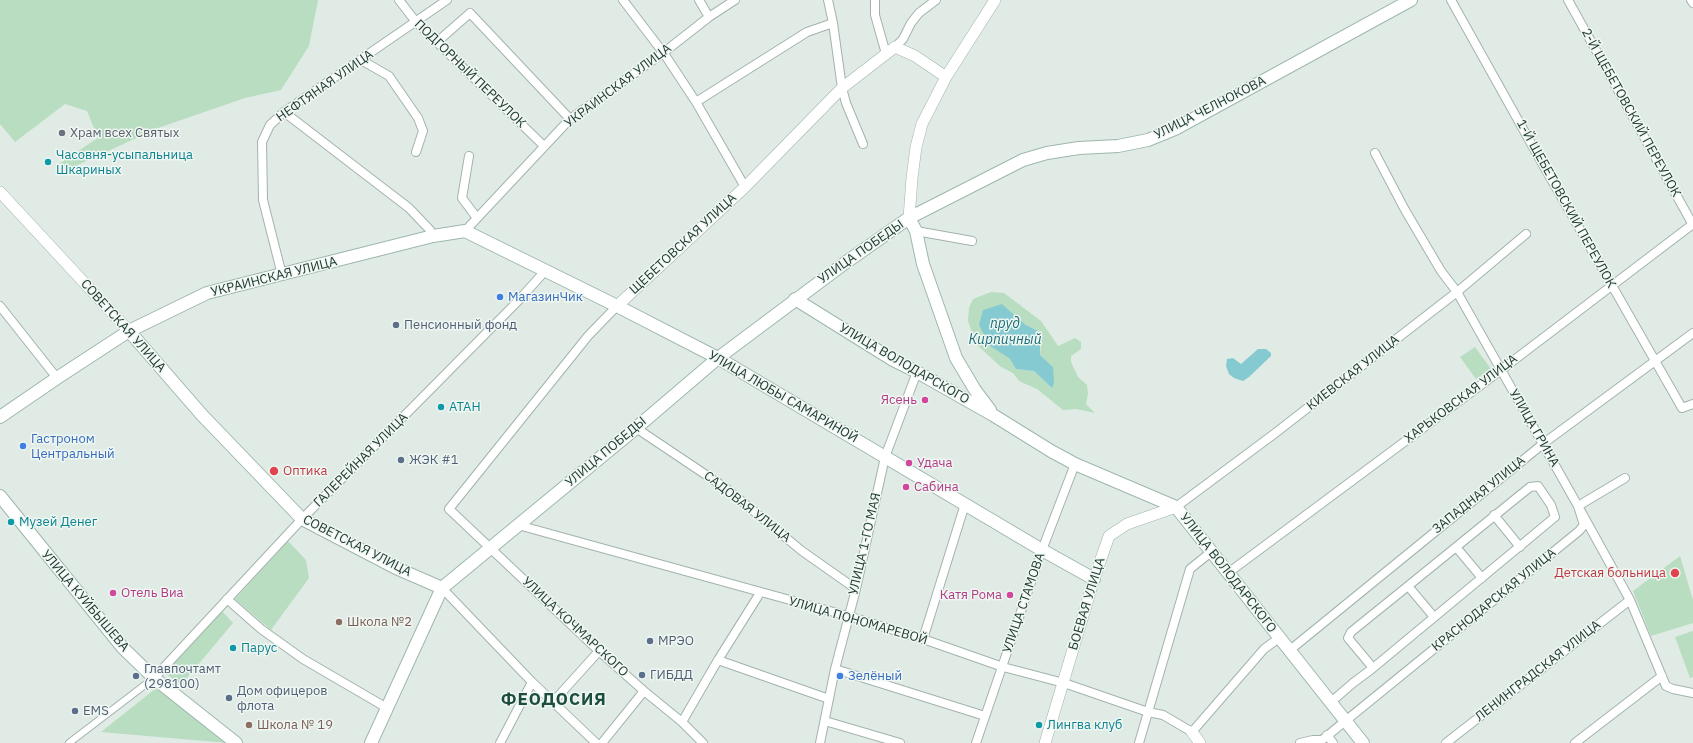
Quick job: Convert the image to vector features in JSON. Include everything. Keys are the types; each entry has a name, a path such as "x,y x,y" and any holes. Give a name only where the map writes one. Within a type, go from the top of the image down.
{"main road":[{"name":"УЛИЦА ЧЕЛНОКОВА","path":"909,218 1023,160 1047,153 1079,148 1118,146 1148,140 1175,129 1411,0"},
{"name":"УЛИЦА ВОЛОДАРСКОГО","path":"909,218 916,231 923,264 956,358 975,390 993,415"},
{"name":"УЛИЦА ПОБЕДЫ","path":"371,743 442,588 636,428 718,358 795,299 909,218"},
{"name":"УКРАИНСКАЯ УЛИЦА","path":"0,417 56,378 129,331 207,293 433,236 465,231"},
{"name":"УЛИЦА ЛЮБЫ САМАРИНОЙ","path":"465,231 718,358 1042,550 1094,579"},
{"name":"УЛИЦА ВОЛОДАРСКОГО","path":"795,299 893,360 993,415 1051,452 1075,464 1176,507 1363,743"},
{"name":"СОВЕТСКАЯ УЛИЦА","path":"129,331 202,415 302,519 396,568 442,588"},
{"name":"УЛИЦА КУЙБЫШЕВА","path":"0,496 116,641 154,678 236,743"}],"street":[{"name":"ПОДГОРНЫЙ ПЕРЕУЛОК","path":"399,0 416,22 544,146"},
{"name":"НЕФТЯНАЯ УЛИЦА","path":"282,275 263,200 262,142 270,125 284,112 447,0"},
{"path":"623,0 663,52 696,102 745,187"},
{"path":"699,0 709,17"},
{"name":"УКРАИНСКАЯ УЛИЦА","path":"465,231 570,119 709,17 735,0"},
{"path":"828,0 833,23 842,88 846,103 863,144"},
{"path":"875,0 876,15 886,54"},
{"name":"ЩЕБЕТОВСКАЯ УЛИЦА","path":"450,509 588,336 617,306 745,187 842,88 895,46 903,38 911,23 919,13 936,0"},
{"path":"909,218 917,141 922,124 946,77 995,0"},
{"name":"1-Й ЩЕБЕТОВСКИЙ ПЕРЕУЛОК","path":"1451,0 1682,408 1693,404"},
{"name":"2-Й ЩЕБЕТОВСКИЙ ПЕРЕУЛОК","path":"1568,0 1693,225"},
{"path":"437,42 470,13 570,119"},
{"path":"696,102 807,32 833,23"},
{"path":"895,46 915,56 946,77"},
{"path":"361,60 389,76 418,118 423,131 416,152"},
{"path":"284,112 409,208 430,230 433,236"},
{"name":"УЛИЦА ГРИНА","path":"1375,153 1441,271 1457,292 1544,443 1630,600 1666,686 1693,693"},
{"path":"469,156 462,198 477,218"},
{"name":"СОВЕТСКАЯ УЛИЦА","path":"0,192 129,331"},
{"name":"ХАРЬКОВСКАЯ УЛИЦА","path":"1228,573 1693,225"},
{"path":"916,231 972,241"},
{"name":"КИЕВСКАЯ УЛИЦА","path":"1176,507 1274,434 1457,292 1526,234"},
{"name":"ГАЛЕРЕЙНАЯ УЛИЦА","path":"69,743 154,678 302,519 519,300 545,271"},
{"path":"0,306 56,378"},
{"name":"ЗАПАДНАЯ УЛИЦА","path":"1290,650 1544,443 1693,333"},
{"name":"УЛИЦА 1-ГО МАЯ","path":"820,743 835,669 856,589 884,457 917,372"},
{"name":"САДОВАЯ УЛИЦА","path":"636,428 727,489 802,551 856,589"},
{"name":"УЛИЦА СТАМОВА","path":"976,743 1042,550 1075,464"},
{"path":"1578,506 1625,478"},
{"path":"1331,702 1373,668 1434,617 1520,547 1555,517 1551,505 1538,486 1530,486 1352,632 1348,638 1373,668"},
{"path":"923,639 965,504"},
{"name":"КРАСНОДАРСКАЯ УЛИЦА","path":"1345,720 1579,531 1584,525 1578,506"},
{"name":"БОЕВАЯ УЛИЦА","path":"1045,743 1094,579 1109,536 1127,524 1176,507"},
{"name":"УЛИЦА КОЧМАРСКОГО","path":"450,509 599,650 644,691 682,722 703,743"},
{"path":"1494,515 1520,547"},
{"name":"УЛИЦА ПОНОМАРЕВОЙ","path":"518,525 760,593 848,616 923,639 1003,667 1064,683 1148,712 1163,715 1192,732"},
{"path":"1456,547 1482,578"},
{"path":"1139,743 1190,569 1211,552"},
{"path":"1408,586 1434,617"},
{"name":"СОВЕТСКАЯ УЛИЦА","path":"442,588 532,682 596,743"},
{"path":"682,722 718,660 760,593"},
{"path":"227,599 261,629 297,654 387,708"},
{"name":"ЛЕНИНГРАДСКАЯ УЛИЦА","path":"1446,743 1630,600"},
{"path":"1200,743 1192,732 1264,649 1279,638"},
{"path":"553,702 599,650"},
{"path":"718,660 829,699"},
{"path":"835,669 985,716"},
{"path":"1575,743 1662,676"},
{"path":"500,743 532,682"},
{"path":"602,743 644,691"},
{"path":"1324,739 1345,720"},
{"path":"825,721 900,743"},
{"path":"1300,743 1324,739 1333,743"}],"green space":[{"path":"0,0 318,0 309,46 281,90 245,98 158,128 67,170 60,163 98,138 87,111 65,104 15,142 0,124"},
{"path":"991,292 1004,293 1041,321 1058,346 1075,338 1081,342 1081,349 1071,356 1071,362 1078,377 1087,385 1088,394 1086,404 1095,413 1076,409 1063,410 1037,389 1019,381 1013,373 1001,367 976,344 968,321 969,308 973,299","holes":["1002,304 1026,325 1040,332 1040,355 1053,367 1052,388 1034,371 1016,369 1009,358"]},
{"path":"1475,347 1491,369 1476,379 1460,357"},
{"path":"288,541 306,560 309,578 271,630 235,599"},
{"path":"1680,556 1693,600 1693,623 1651,636 1633,591"},
{"path":"222,611 233,623 181,685 165,673"},
{"path":"1693,631 1693,677 1690,678 1675,637"},
{"path":"160,685 228,743 101,732"}],"water":[{"name":"пруд Кирпичный","path":"1002,304 1026,325 1040,332 1040,355 1053,367 1054,383 1052,388 1034,371 1016,369 1009,358 990,346 979,325 983,310"},
{"path":"1258,349 1266,349 1271,353 1271,356 1249,377 1243,381 1234,378 1229,374 1226,366 1227,359 1233,358 1241,364"}],"place":[{"name":"Храм всех Святых","path":"62,133"},
{"name":"Часовня-усыпальница Шкариных","path":"48,162"},
{"name":"МагазинЧик","path":"500,297"},
{"name":"Пенсионный фонд","path":"396,325"},
{"name":"Ясень","path":"925,400"},
{"name":"АТАН","path":"441,407"},
{"name":"Гастроном Центральный","path":"23,446"},
{"name":"ЖЭК #1","path":"401,460"},
{"name":"Удача","path":"909,463"},
{"name":"Оптика","path":"274,471"},
{"name":"Сабина","path":"906,487"},
{"name":"Музей Денег","path":"11,522"},
{"name":"Детская больница","path":"1675,573"},
{"name":"Отель Виа","path":"113,593"},
{"name":"Катя Рома","path":"1010,595"},
{"name":"Школа №2","path":"339,622"},
{"name":"МРЭО","path":"650,641"},
{"name":"Парус","path":"233,648"},
{"name":"ГИБДД","path":"642,675"},
{"name":"Главпочтамт (298100)","path":"136,676"},
{"name":"Зелёный","path":"840,676"},
{"name":"Дом офицеров флота","path":"229,698"},
{"name":"EMS","path":"75,711"},
{"name":"Школа № 19","path":"249,725"},
{"name":"Лингва клуб","path":"1039,725"}],"district":[{"name":"ФЕОДОСИЯ","path":"554,700"}]}
